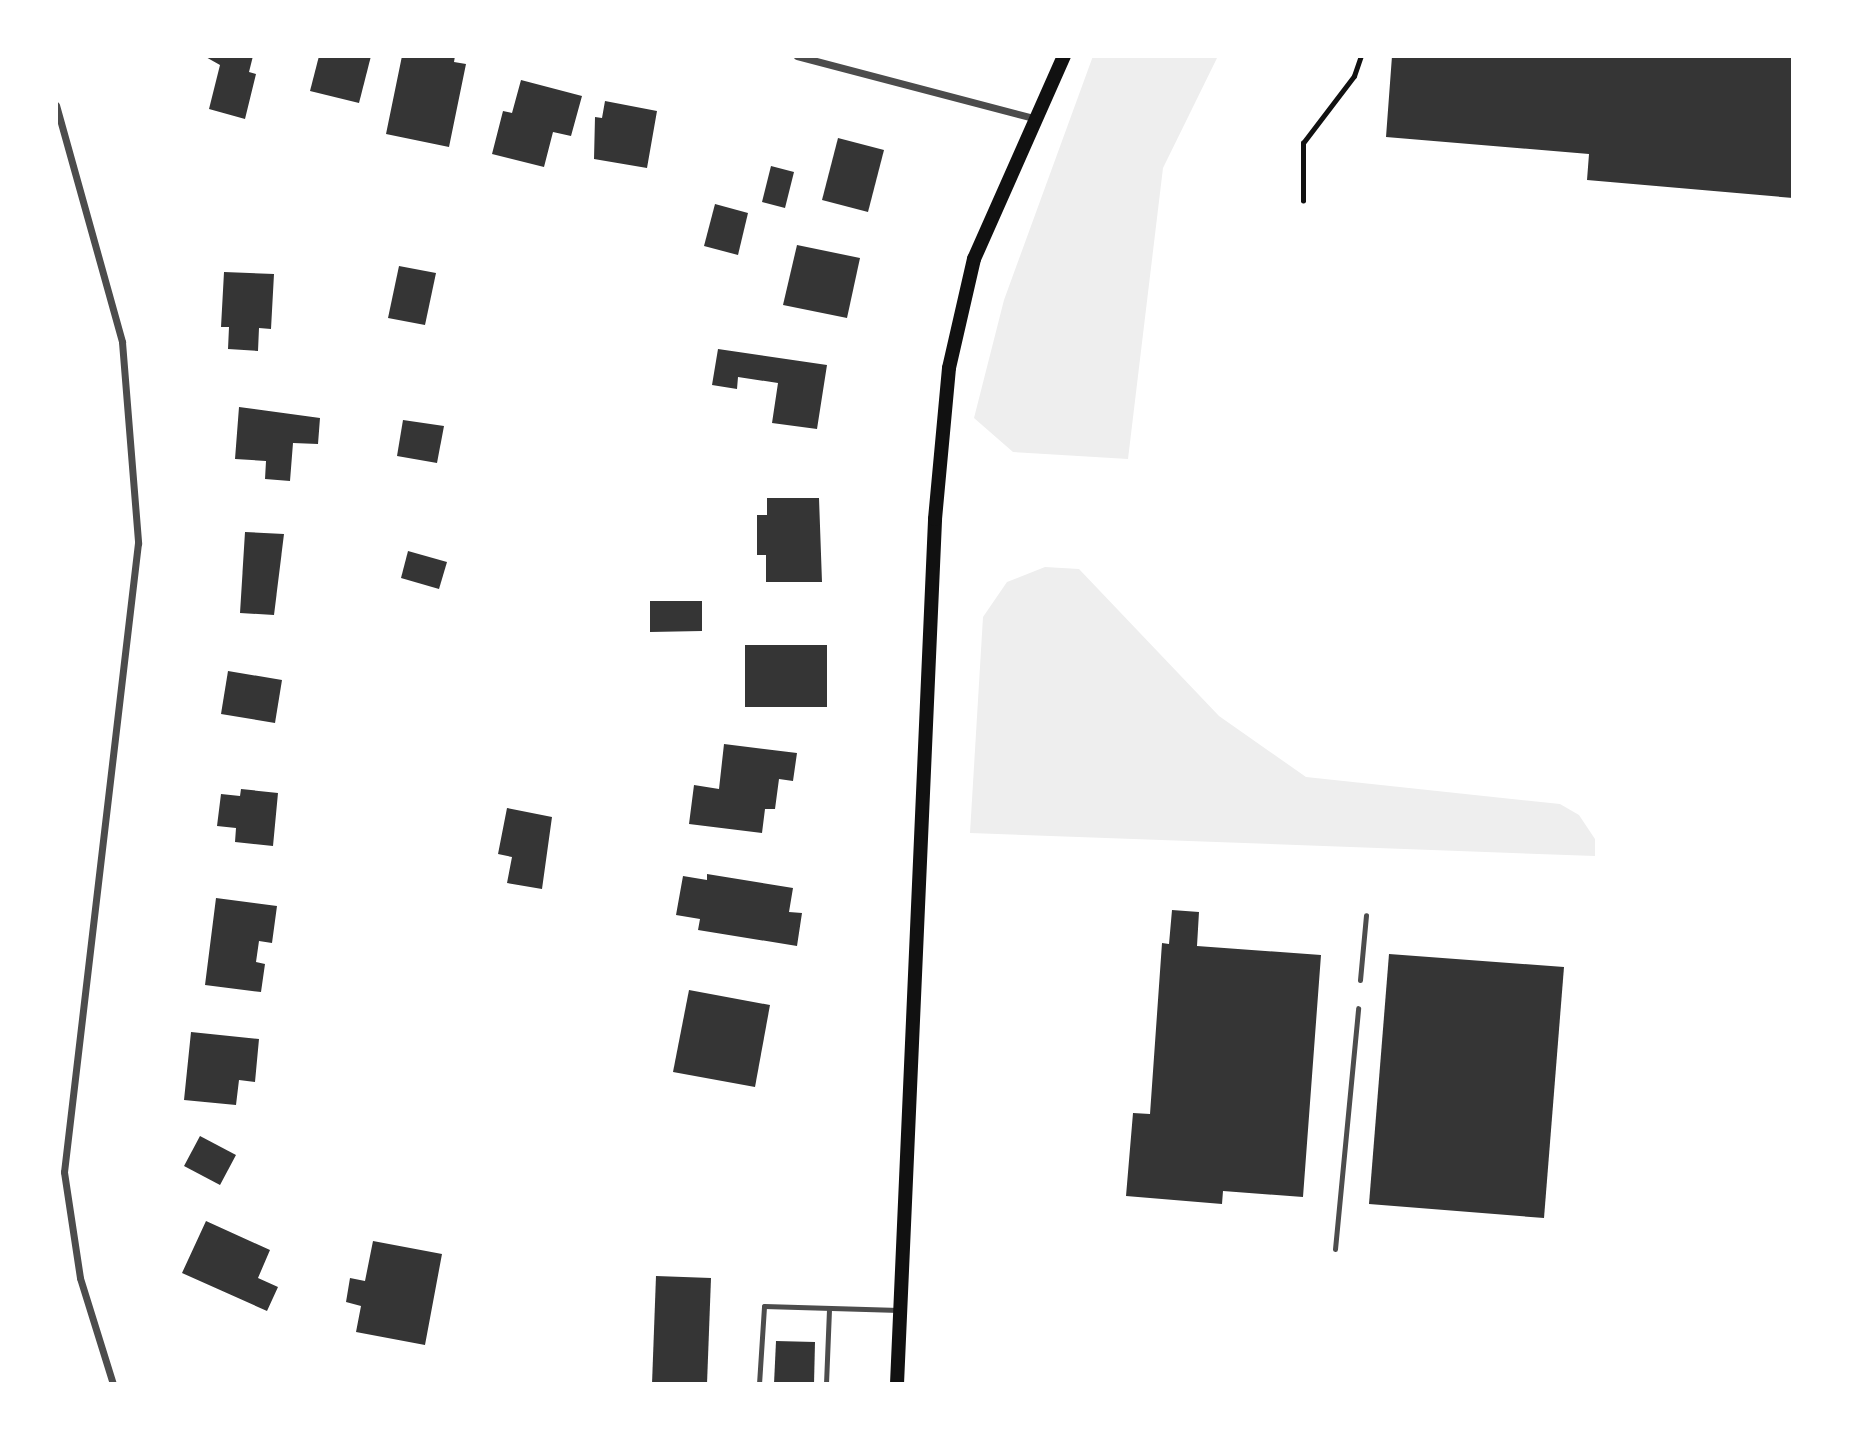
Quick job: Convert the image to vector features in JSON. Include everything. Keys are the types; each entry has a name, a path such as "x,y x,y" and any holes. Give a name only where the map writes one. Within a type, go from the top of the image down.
{"main road":[{"path":"897,1384 903,1310 940,443 974,259 1034,118 1064,56"}],"street":[{"path":"797,56 1034,118"},
{"path":"56,105 122,342 138,543 64,1172 80,1278 113,1384"}],"lane":[{"path":"1360,980 1366,915"},
{"path":"1335,1248 1358,1009"},
{"path":"759,1384 764,1306 903,1310"},
{"path":"826,1384 829,1308"}],"path":[{"path":"1303,201 1303,143 1354,76 1361,56"}],"shaded area":[{"path":"1093,56 1218,56 1163,168 1128,459 1013,452 974,418 1004,300"},
{"path":"1045,567 1079,569 1219,716 1306,777 1560,804 1579,815 1595,839 1595,856 970,833 983,617 1007,582"}],"building":[{"path":"204,56 253,56 249,72 256,74 245,119 209,109 220,65"},
{"path":"319,56 371,56 359,103 310,91"},
{"path":"402,56 455,56 454,62 466,64 449,147 386,134"},
{"path":"1392,56 1793,56 1793,198 1587,180 1589,154 1386,137"},
{"path":"521,80 582,96 571,136 553,132 544,167 492,154 503,111 512,113"},
{"path":"605,101 657,111 647,168 594,159 595,117 602,118"},
{"path":"838,138 884,150 868,212 822,200"},
{"path":"771,166 794,172 785,208 762,202"},
{"path":"715,204 748,213 738,255 704,246"},
{"path":"797,245 860,258 847,318 783,305"},
{"path":"399,266 436,273 425,325 388,318"},
{"path":"224,272 274,274 271,329 259,328 258,351 228,349 229,327 221,327"},
{"path":"718,349 827,365 817,429 772,423 778,383 738,377 737,389 712,385"},
{"path":"239,407 320,418 318,444 293,443 290,481 265,479 266,461 235,459"},
{"path":"403,420 444,426 437,463 397,456"},
{"path":"767,498 819,498 822,582 766,582 766,555 757,555 757,515 767,515"},
{"path":"245,532 284,534 274,615 240,613"},
{"path":"408,551 447,562 439,589 401,578"},
{"path":"650,601 702,601 702,631 650,632"},
{"path":"745,645 827,645 827,707 745,707"},
{"path":"228,671 282,680 275,723 221,714"},
{"path":"724,744 797,753 793,781 779,779 775,809 765,809 762,833 689,824 694,785 719,789"},
{"path":"241,789 278,793 273,846 235,842 236,828 217,826 221,794 240,796"},
{"path":"507,808 552,817 542,889 507,883 512,857 498,854"},
{"path":"707,874 793,888 789,912 802,913 797,946 698,930 700,919 676,915 683,876 707,880"},
{"path":"216,898 277,906 272,943 259,941 256,962 265,964 261,992 205,985"},
{"path":"1172,910 1199,912 1197,946 1321,955 1303,1197 1223,1191 1222,1204 1126,1196 1133,1113 1150,1114 1162,943 1169,944"},
{"path":"1389,954 1564,967 1544,1218 1369,1204"},
{"path":"689,990 770,1005 755,1087 673,1072"},
{"path":"191,1032 259,1039 255,1082 239,1080 236,1105 184,1100"},
{"path":"200,1136 236,1155 220,1185 184,1166"},
{"path":"206,1221 270,1250 258,1278 278,1287 267,1311 182,1273"},
{"path":"373,1241 442,1254 425,1345 356,1332 361,1306 346,1302 350,1278 365,1281"},
{"path":"656,1276 711,1278 707,1384 652,1384"},
{"path":"776,1341 815,1342 814,1384 774,1384"}]}
